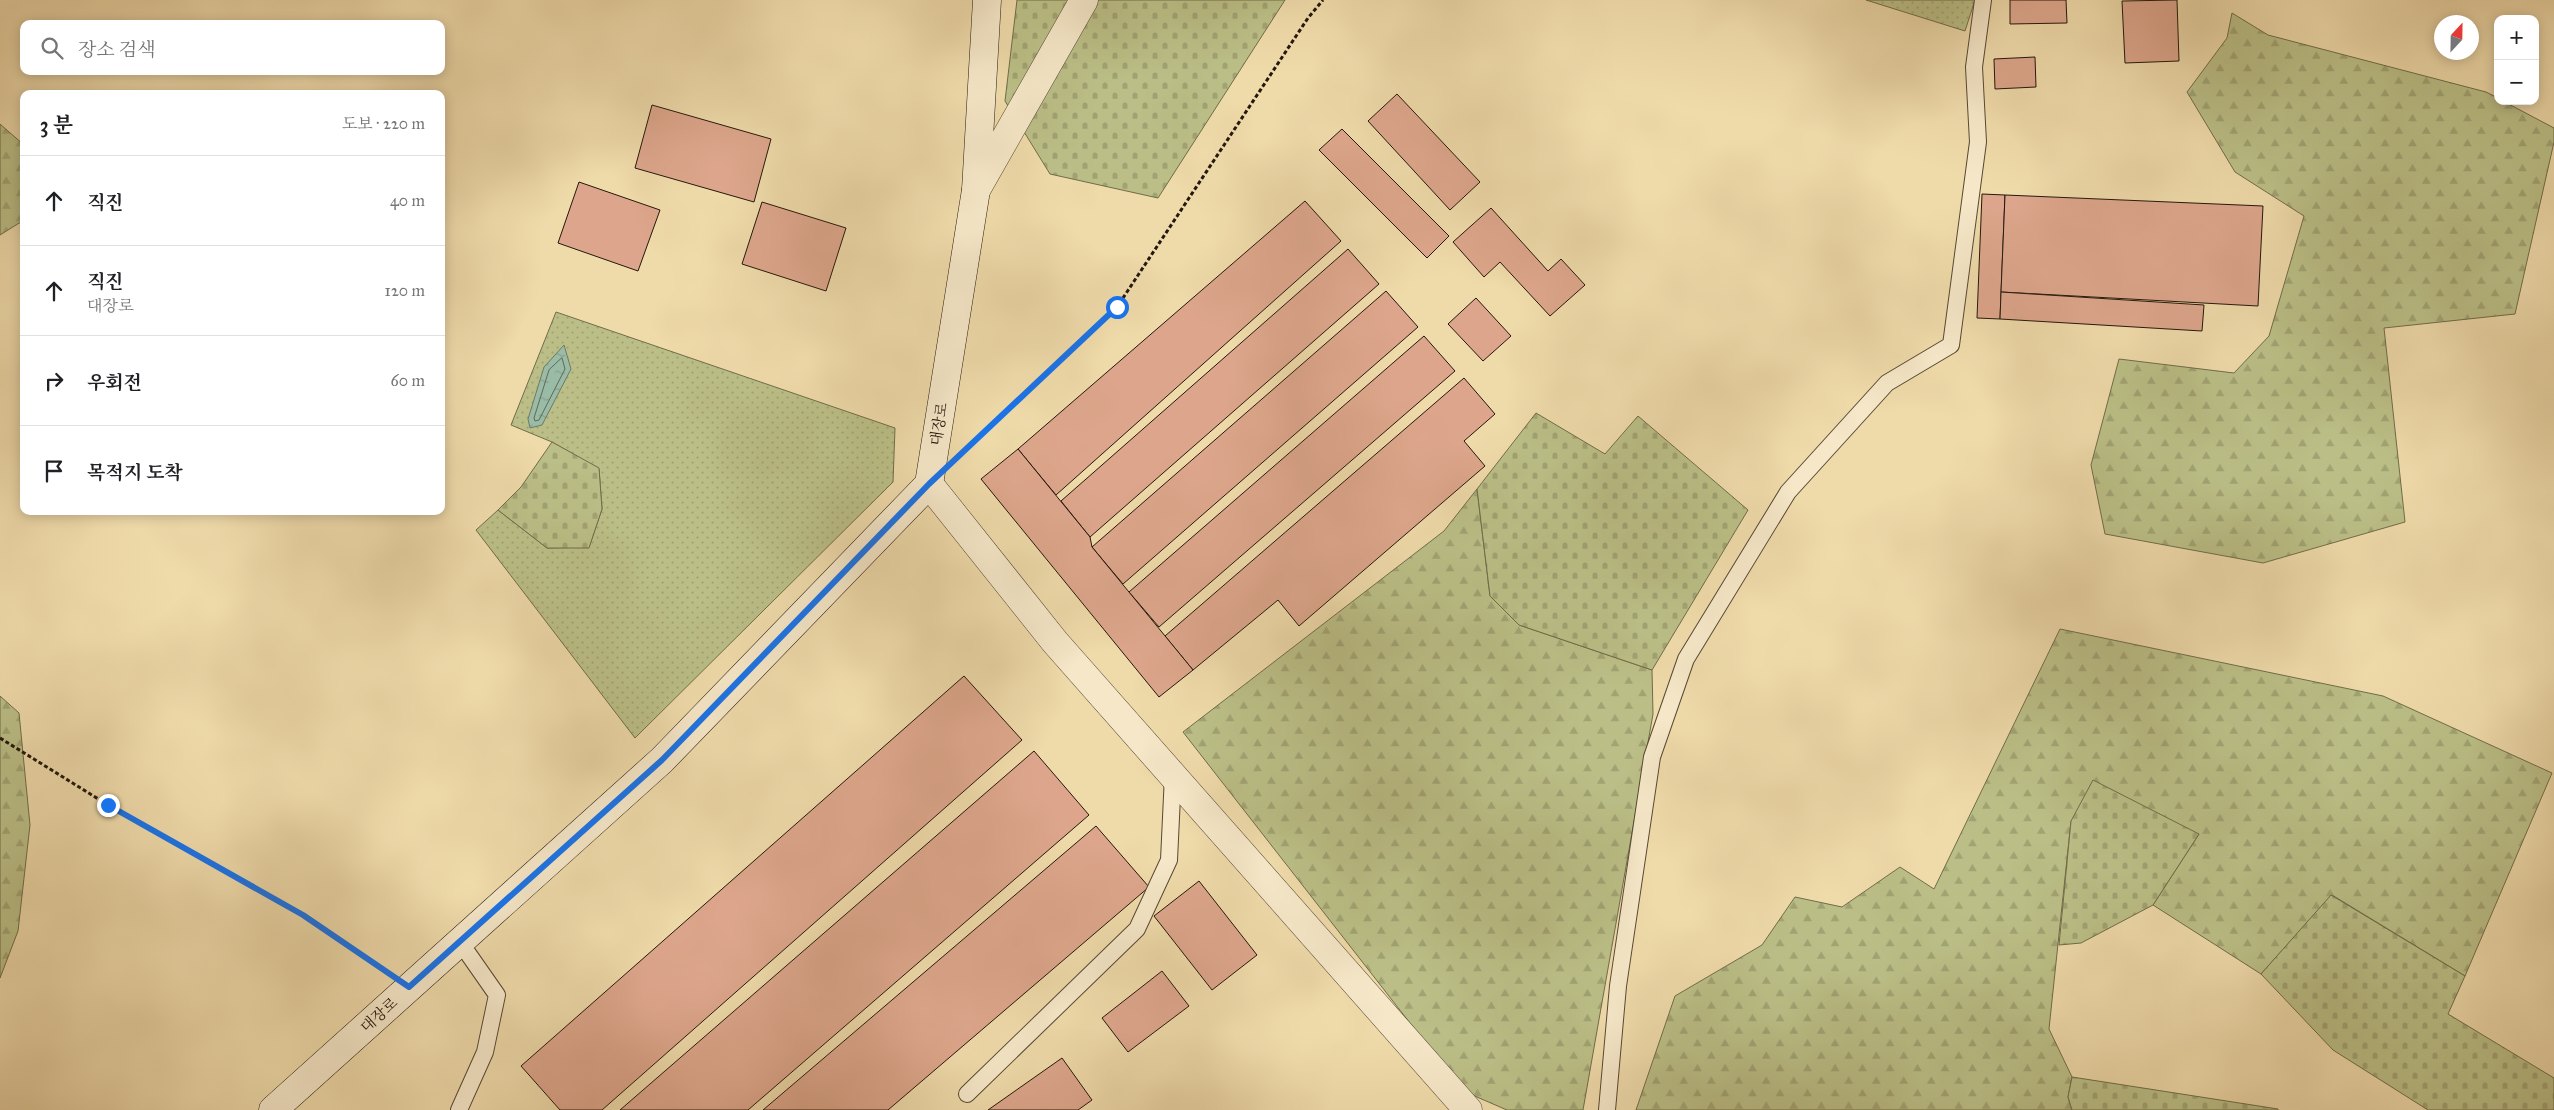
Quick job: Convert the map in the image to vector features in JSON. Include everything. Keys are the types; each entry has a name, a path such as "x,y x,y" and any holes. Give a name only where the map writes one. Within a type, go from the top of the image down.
{"street":[{"name":"대장로","path":"273,1110 662,760 929,484 976,190 987,0"},
{"path":"976,190 1084,0"},
{"path":"929,484 1055,642 1468,1110"}],"lane":[{"path":"1607,1110 1618,986 1652,757 1686,659 1788,492 1887,383 1951,344 1978,142 1974,67 1984,0"},
{"path":"967,1094 1136,929 1169,860 1173,775"},
{"path":"459,1110 485,1052 497,995 460,942"}],"path":[{"path":"972,443 1117,307 1308,18 1323,0"},
{"path":"0,738 108,805 303,915 409,987"}],"green space":[{"path":"1017,0 1285,0 1158,198 1050,174 1005,101"},
{"path":"1866,0 1975,0 1965,31"},
{"path":"2232,13 2268,35 2486,92 2494,96 2494,105 2511,105 2554,128 2554,142 2515,314 2384,328 2405,522 2263,563 2105,534 2091,465 2119,359 2234,373 2269,336 2304,216 2235,172 2187,92 2227,38"},
{"path":"0,124 20,142 20,222 0,235"},
{"path":"556,312 895,428 893,482 635,738 476,530 498,510 547,548 589,547 602,509 599,469 552,442 511,425"},
{"path":"1536,413 1605,454 1638,416 1748,510 1652,670 1519,625 1490,596 1477,489"},
{"path":"552,442 599,468 602,509 589,548 547,548 498,510 521,487"},
{"path":"1477,489 1490,596 1519,625 1652,670 1653,714 1583,1110 1507,1110 1463,1091 1183,732 1444,531"},
{"path":"2060,629 2383,696 2552,773 2465,976 2332,895 2261,974 2153,905 2199,834 2071,821 2049,1029 2072,1077 2068,1097 2072,1110 1636,1110 1675,996 1762,945 1795,897 1842,907 1900,867 1934,889"},
{"path":"0,696 19,713 30,825 18,931 0,978"},
{"path":"2093,780 2199,834 2153,905 2081,943 2059,945 2071,821"},
{"path":"2331,895 2465,976 2448,1014 2554,1078 2554,1110 2428,1110 2333,1050 2261,974"},
{"path":"2072,1077 2278,1110 2072,1110 2068,1097"}],"water":[{"path":"564,345 571,369 542,425 530,428 528,419 544,367"}],"building":[{"path":"2010,0 2066,0 2067,23 2010,24"},
{"path":"2177,0 2179,61 2125,63 2122,1"},
{"path":"2035,57 2036,87 1995,89 1994,59"},
{"path":"1397,94 1480,182 1450,210 1368,121"},
{"path":"652,105 771,139 754,202 635,168"},
{"path":"1342,129 1449,236 1427,258 1319,150"},
{"path":"579,182 660,210 638,271 558,243"},
{"path":"1982,194 2005,195 2000,319 1977,318"},
{"path":"2005,195 2263,206 2258,306 2001,292"},
{"path":"1305,201 1341,241 1056,495 1018,449"},
{"path":"762,202 846,228 826,291 742,264"},
{"path":"1491,208 1548,271 1561,259 1585,285 1550,316 1500,262 1484,277 1453,242"},
{"path":"1348,249 1379,284 1090,537 1061,501"},
{"path":"1386,291 1418,327 1123,584 1092,547"},
{"path":"2001,292 2204,305 2202,331 2000,319"},
{"path":"1476,298 1511,336 1483,361 1448,324"},
{"path":"1424,336 1455,371 1159,627 1129,592"},
{"path":"1464,378 1495,414 1464,441 1485,466 1299,626 1278,600 1193,670 1165,636"},
{"path":"1018,449 1090,537 1092,547 1193,670 1159,697 981,479"},
{"path":"964,676 1022,740 602,1110 560,1110 521,1066"},
{"path":"1034,751 1089,815 748,1110 620,1110"},
{"path":"1096,826 1149,887 888,1110 763,1110"},
{"path":"1199,881 1257,955 1212,990 1154,916"},
{"path":"1162,971 1189,1006 1128,1052 1102,1018"},
{"path":"1062,1058 1092,1100 1078,1110 988,1110"}],"route":[{"path":"108,805 303,915 409,987 662,760 929,484 1117,307"}]}
